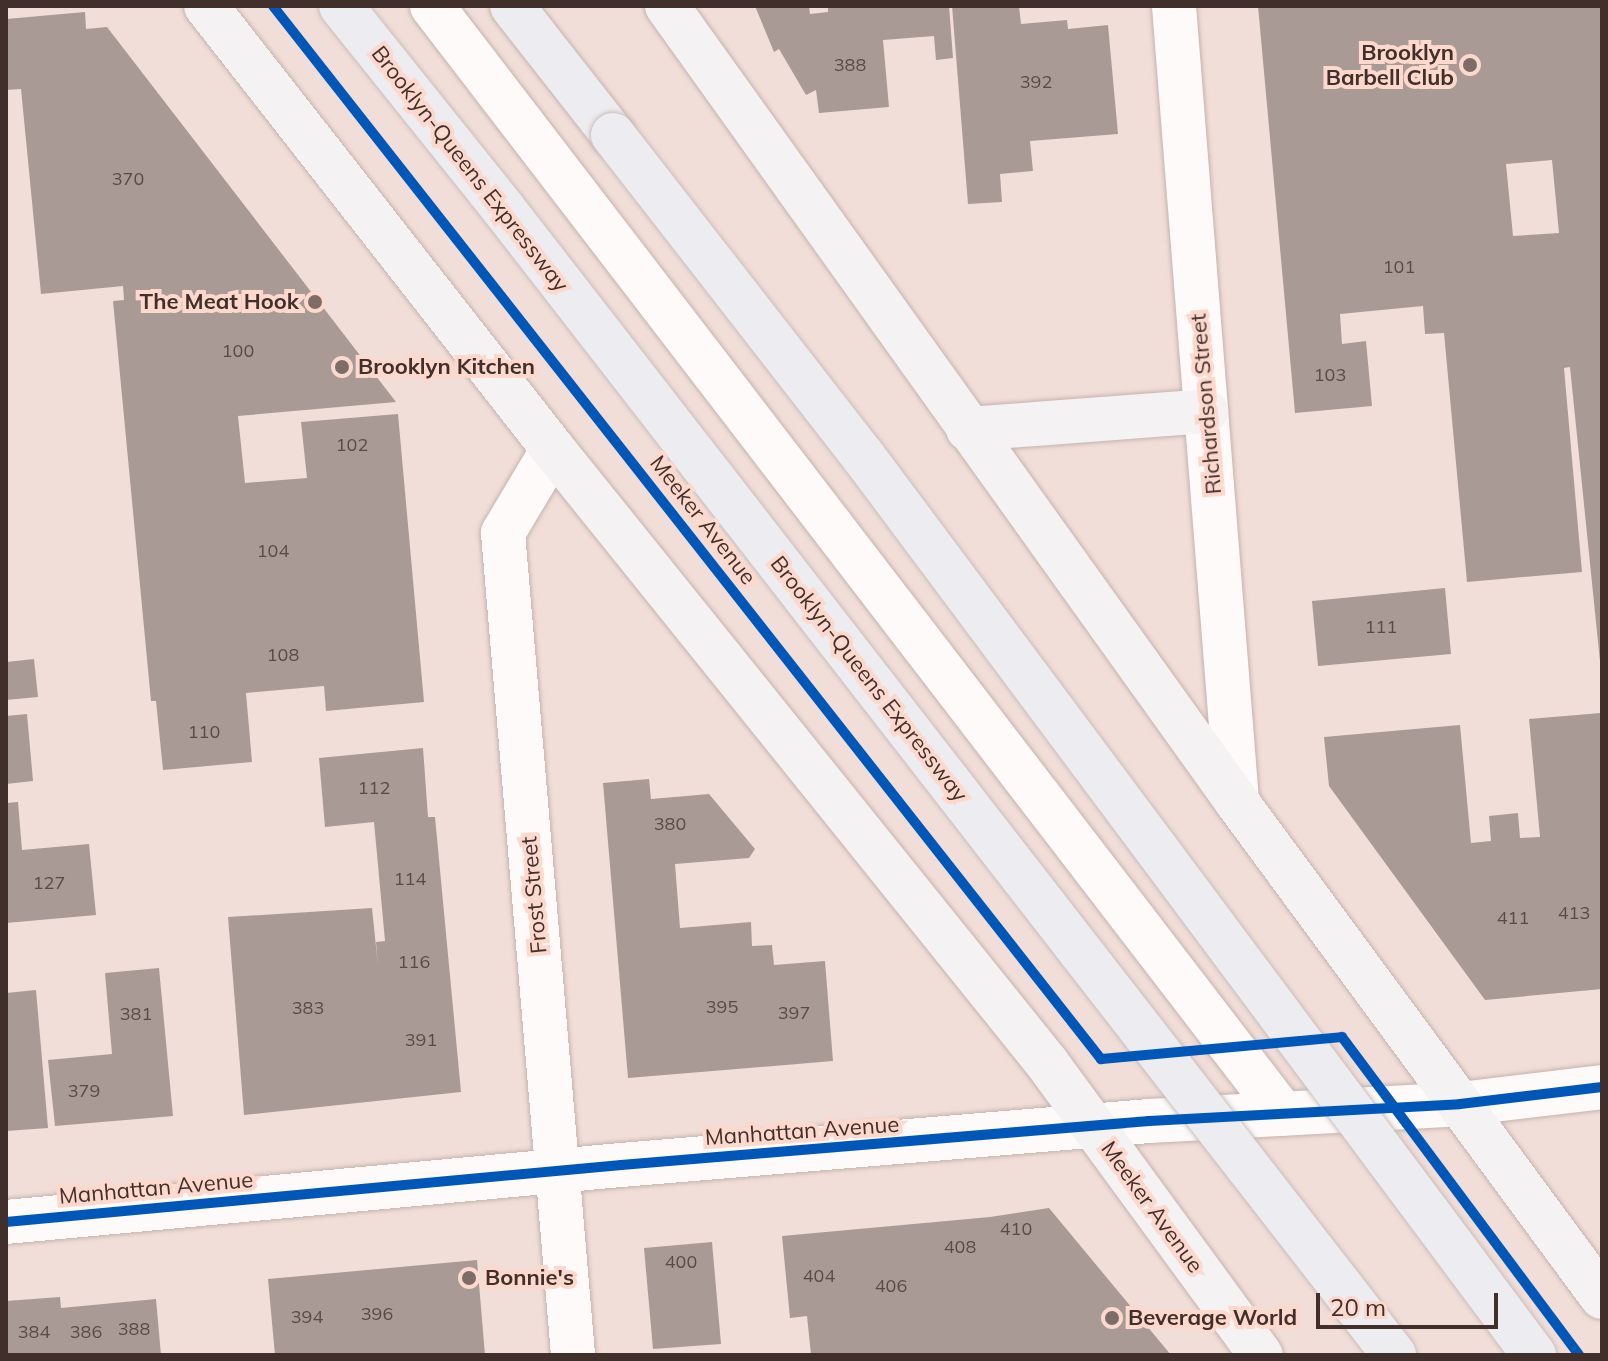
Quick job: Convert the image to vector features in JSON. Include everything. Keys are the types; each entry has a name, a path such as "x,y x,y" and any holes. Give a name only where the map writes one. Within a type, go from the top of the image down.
{"highway":[{"name":"Brooklyn-Queens Expressway","path":"341,6 502,207 1394,1355"},
{"path":"512,6 863,456 1534,1355"},
{"path":"547,6 613,135"}],"main road":[{"name":"Meeker Avenue","path":"206,6 553,449 1047,1063 1261,1355"},
{"path":"667,6 1237,802 1602,1297"},
{"path":"968,429 1206,411"}],"street":[{"path":"432,6 1283,1114"},
{"name":"Richardson Street","path":"1174,6 1237,802"},
{"name":"Frost Street","path":"553,449 503,533 573,1355"},
{"name":"Manhattan Avenue","path":"6,1222 557,1171 1093,1127 1460,1104 1602,1087"}],"building":[{"path":"755,6 809,6 810,14 828,12 828,6 949,6 953,58 936,60 934,36 883,40 889,107 819,113 816,90 806,95 779,49 774,52"},
{"path":"952,6 1019,6 1021,24 1067,20 1068,29 1108,25 1118,134 1030,141 1033,171 1000,174 1002,202 968,204"},
{"path":"1258,6 1602,6 1602,681 1570,367 1564,368 1582,572 1467,582 1444,333 1425,334 1423,306 1340,314 1342,344 1366,341 1372,406 1295,413","holes":["1552,160 1559,233 1513,236 1506,164"]},
{"path":"85,12 86,29 107,27 396,402 238,416 245,483 307,478 301,422 398,414 424,702 326,711 324,686 246,693 252,762 163,770 156,701 151,701 113,301 124,300 123,286 41,294 21,89 6,90 6,19"},
{"path":"1445,588 1451,654 1318,666 1312,601"},
{"path":"34,659 38,697 6,700 6,662"},
{"path":"1601,713 1602,989 1485,1000 1329,786 1324,737 1460,725 1471,843 1491,841 1489,816 1518,813 1520,838 1540,837 1529,719"},
{"path":"27,714 33,781 6,784 6,716"},
{"path":"423,748 428,817 435,817 461,1092 244,1115 228,917 372,908 378,966 376,942 385,941 374,822 325,827 319,758"},
{"path":"649,779 651,799 709,794 755,849 749,858 675,864 680,928 751,922 752,946 772,945 774,965 825,961 833,1061 628,1078 603,783"},
{"path":"18,802 22,850 89,844 96,915 6,923 6,803"},
{"path":"159,968 173,1116 55,1126 48,1060 112,1054 105,973"},
{"path":"36,990 48,1128 6,1131 6,993"},
{"path":"1049,1208 1171,1355 811,1355 807,1316 790,1318 782,1236 990,1217"},
{"path":"712,1242 721,1344 653,1349 644,1248"},
{"path":"477,1260 485,1355 275,1355 268,1279"},
{"path":"60,1297 61,1308 156,1299 161,1355 6,1355 6,1301"}],"cycle path":[{"path":"273,6 1101,1059 1342,1037 1579,1355"},
{"path":"6,1222 621,1165 1149,1121 1460,1104 1602,1087"}],"place":[{"name":"Brooklyn Barbell Club","path":"1470,65"},
{"name":"The Meat Hook","path":"315,302"},
{"name":"Brooklyn Kitchen","path":"342,367"},
{"name":"Bonnie's","path":"469,1278"},
{"name":"Beverage World","path":"1112,1318"}]}
